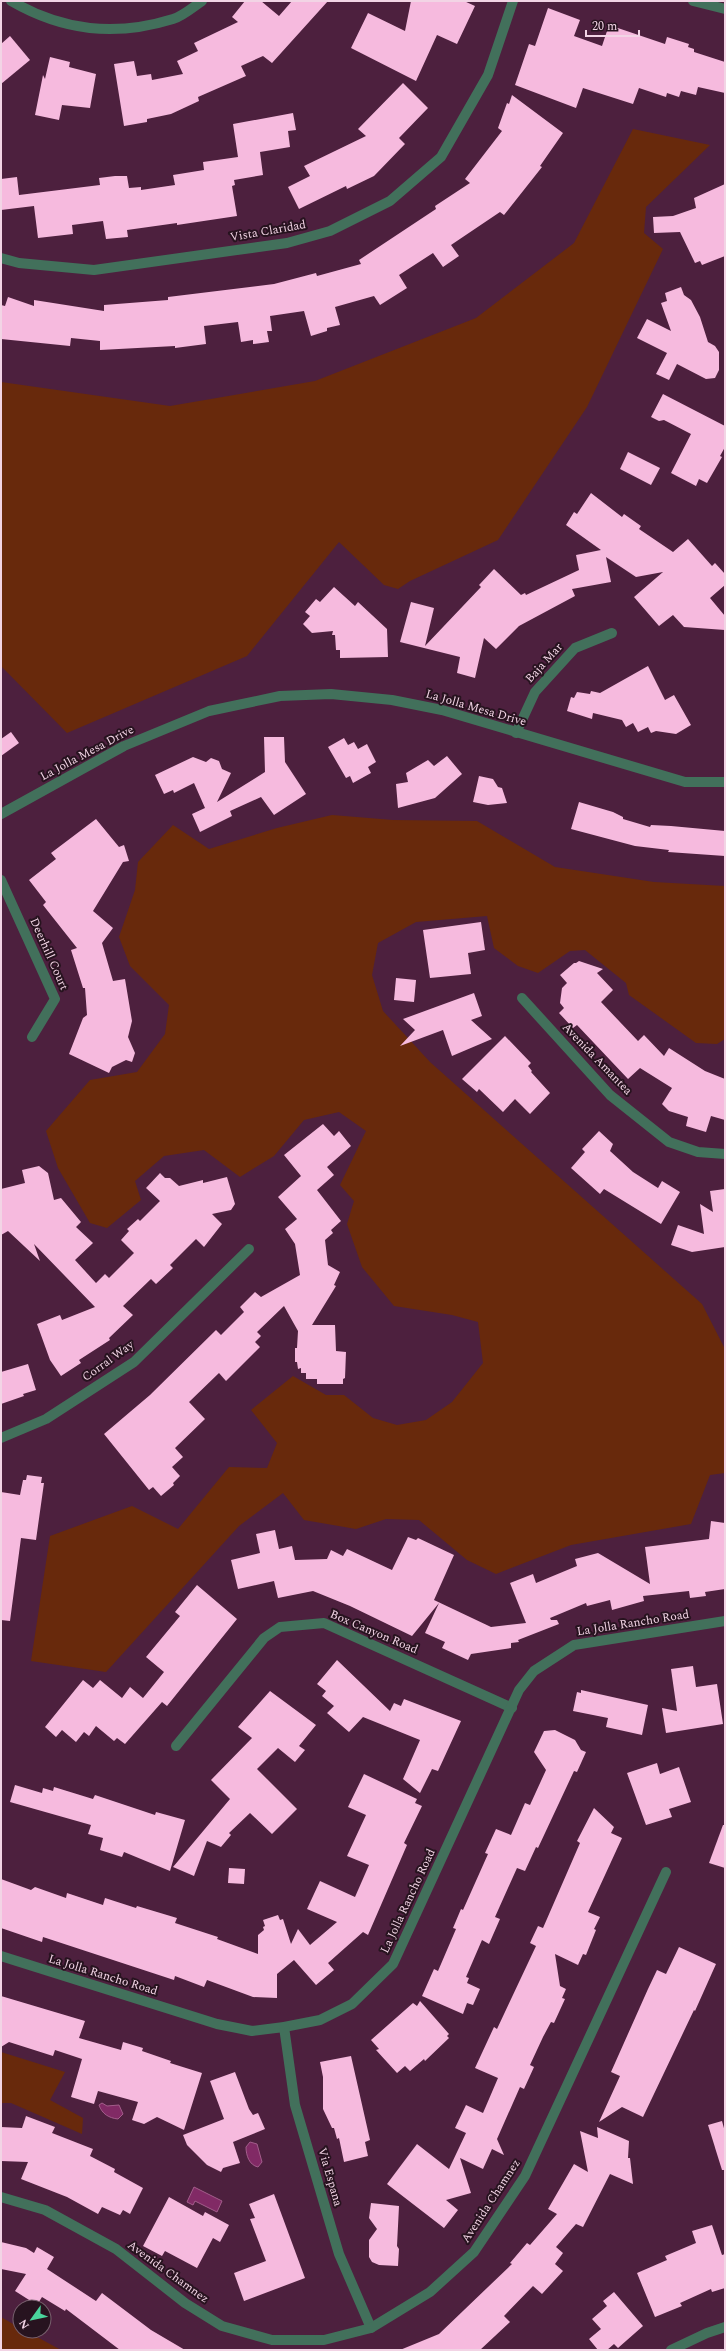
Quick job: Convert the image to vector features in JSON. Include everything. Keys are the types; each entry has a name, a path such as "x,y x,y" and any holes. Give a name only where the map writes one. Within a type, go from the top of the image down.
{"street":[{"path":"10,1 55,22 111,31 175,19 202,1"},
{"name":"Vista Claridad","path":"1,258 19,263 94,270 287,243 330,231 343,225 390,201 441,157 488,75 513,1"},
{"path":"693,1 725,9"},
{"name":"Baja Mar","path":"516,733 535,692 575,648 612,633"},
{"name":"La Jolla Mesa Drive","path":"1,814 124,746 209,711 280,696 331,694 392,700 442,710 685,782 725,782"},
{"name":"Deerhill Court","path":"1,880 55,999 32,1037"},
{"name":"Avenida Amantea","path":"522,998 610,1095 669,1142 698,1152 725,1154"},
{"name":"Corral Way","path":"1,1438 46,1419 134,1362 249,1249"},
{"name":"La Jolla Rancho Road","path":"1,1956 217,2024 252,2031 284,2028 320,2020 352,2004 393,1964 519,1690 534,1671 574,1645 725,1621"},
{"name":"Box Canyon Road","path":"176,1746 264,1638 280,1627 324,1623 512,1708"},
{"name":"Avenida Chamnez","path":"1,2197 45,2210 116,2249 185,2303 222,2326 272,2340 324,2340 370,2328 430,2292 474,2252 525,2176 666,1872"},
{"name":"Via Espana","path":"284,2028 295,2105 339,2254 370,2328"},
{"path":"671,2350 707,2333 725,2327"}],"shaded area":[{"path":"633,129 710,145 646,207 644,233 663,249 587,407 498,540 410,581 398,589 384,585 339,542 247,656 67,733 1,666 1,382 170,406 315,381 476,318 574,243"},
{"path":"332,815 393,820 477,821 555,867 654,882 725,886 725,1039 717,1044 696,1043 629,995 626,983 585,950 570,951 538,973 518,966 494,948 487,916 416,922 378,943 372,975 383,1011 430,1062 702,1304 725,1349 725,1473 710,1475 691,1524 571,1545 496,1574 467,1560 419,1520 386,1519 356,1529 304,1520 283,1493 239,1526 106,1672 31,1661 50,1536 132,1506 178,1529 229,1467 267,1468 277,1443 251,1410 293,1376 326,1395 344,1395 373,1418 397,1425 426,1420 452,1402 483,1363 478,1322 452,1315 394,1306 362,1267 347,1224 354,1201 340,1185 366,1131 339,1112 304,1120 274,1156 240,1177 204,1150 164,1156 135,1181 141,1200 107,1228 90,1223 58,1168 46,1131 90,1080 137,1072 165,1034 169,1005 130,966 119,937 135,890 138,862 173,825 209,849 277,828"},
{"path":"1,2052 65,2072 50,2100 83,2118 82,2134 11,2103 1,2103"},
{"path":"102,2103 107,2106 119,2105 123,2114 118,2119 109,2117 100,2108 99,2105"},
{"path":"250,2142 257,2144 262,2162 258,2167 250,2162 247,2156 246,2147"},
{"path":"194,2187 222,2201 217,2212 195,2201 193,2205 187,2202"},
{"path":"1,2317 12,2323 12,2339 41,2339 61,2350 1,2350"}],"building":[{"path":"245,1 261,1 279,16 292,1 328,1 272,63 263,56 241,66 246,76 198,97 199,101 171,114 147,119 147,122 124,126 114,64 134,61 137,76 151,74 152,80 183,74 177,61 198,51 194,43 238,22 232,17"},
{"path":"411,1 464,1 475,6 457,44 437,35 416,81 351,48 368,13 405,31"},
{"path":"548,8 580,20 574,36 602,46 609,25 665,44 667,37 689,44 688,47 694,49 694,52 725,62 725,93 698,87 696,95 681,91 679,97 667,93 666,97 639,88 633,104 583,88 576,108 515,85 529,44 535,46"},
{"path":"10,36 30,60 1,84 1,44"},
{"path":"50,57 70,62 69,67 96,74 90,108 62,105 59,120 35,115 43,75 45,79"},
{"path":"403,83 428,108 399,138 405,144 374,176 347,189 346,186 299,209 288,187 310,176 304,166 366,136 358,129"},
{"path":"512,95 563,133 540,166 542,167 504,215 500,212 451,245 459,256 443,267 433,253 399,275 407,288 380,305 374,296 335,307 340,325 327,328 327,331 311,336 304,311 270,316 272,331 267,331 269,342 253,344 253,340 241,342 238,322 204,326 206,344 175,348 175,346 100,350 100,341 71,338 70,346 1,339 1,305 5,306 8,297 34,306 34,300 104,311 104,305 168,300 168,297 274,284 316,273 317,276 361,264 359,260 436,209 435,206 470,183 465,179 502,131 498,128 507,103 509,104"},
{"path":"293,113 296,130 288,131 290,147 260,152 263,175 234,180 235,185 232,186 237,216 177,225 177,223 127,230 128,237 106,239 103,221 72,225 73,234 38,238 34,206 1,210 1,179 17,177 19,195 100,185 99,178 115,176 127,176 129,188 141,187 141,190 175,185 173,175 204,170 203,162 238,157 233,124"},
{"path":"725,184 725,256 702,265 700,261 695,263 680,232 654,233 653,217 673,216 696,208 694,198"},
{"path":"681,287 684,295 691,300 700,317 708,342 715,346 719,352 719,370 715,378 706,379 677,364 669,380 656,374 667,353 637,338 647,319 671,331 661,303 667,301 665,293"},
{"path":"663,394 725,426 725,447 720,456 722,457 707,483 699,479 696,486 671,473 691,434 664,420 659,421 651,417"},
{"path":"628,452 660,468 651,485 620,469"},
{"path":"591,493 622,517 624,514 641,526 639,529 673,552 688,539 712,566 715,563 725,574 725,585 710,598 725,616 725,630 684,627 673,615 659,626 634,597 663,572 636,577 606,557 611,582 572,589 575,596 519,626 496,649 484,638 475,678 457,673 460,657 400,642 411,602 434,608 425,646 481,587 479,585 494,569 521,595 525,593 526,595 579,570 576,555 601,550 566,525 574,512 577,514"},
{"path":"334,587 355,606 358,602 387,629 388,657 340,658 340,650 336,650 335,635 332,635 333,631 312,633 303,624 310,616 305,612 316,599 320,602"},
{"path":"648,666 665,700 674,695 691,725 676,734 656,731 651,733 648,727 638,732 633,723 626,727 622,720 593,713 592,719 567,711 571,697 574,698 577,692 590,694 591,691 600,693"},
{"path":"11,732 19,743 1,756 1,739"},
{"path":"264,737 284,737 285,762 306,794 274,815 261,797 230,811 232,816 200,832 192,814 205,808 194,783 174,793 173,790 164,794 155,775 193,757 206,762 211,758 219,761 222,769 231,773 217,802 265,772"},
{"path":"344,738 348,745 354,742 358,749 367,744 376,762 368,767 371,773 353,783 350,776 346,778 328,747"},
{"path":"447,756 462,774 435,798 398,808 396,784 408,782 406,773 428,760 434,766"},
{"path":"479,776 493,779 498,787 502,788 507,803 488,805 473,802"},
{"path":"579,802 613,812 623,817 623,819 650,827 651,825 671,826 725,831 725,856 668,852 669,850 635,846 571,829"},
{"path":"96,819 119,847 124,845 129,861 123,862 93,911 113,928 102,943 113,981 125,979 132,1021 128,1037 135,1053 132,1062 126,1060 112,1067 109,1073 69,1054 83,1018 87,1015 85,988 83,988 71,950 77,948 43,905 46,902 29,880 56,859 51,853"},
{"path":"481,922 485,950 468,953 471,974 430,978 423,930"},
{"path":"579,961 603,969 597,973 613,990 601,1002 638,1041 644,1035 664,1056 669,1048 705,1071 725,1079 725,1120 711,1116 706,1132 686,1126 688,1117 669,1111 662,1104 672,1088 640,1068 628,1079 577,1025 573,1028 559,1013 564,1008 560,1003 562,988 567,983 560,975 574,963"},
{"path":"396,978 416,980 414,1002 394,1000"},
{"path":"474,993 482,1016 471,1020 492,1039 452,1056 443,1030 400,1046 415,1030 403,1019"},
{"path":"505,1036 531,1063 528,1066 532,1071 531,1072 550,1093 530,1114 515,1099 503,1112 479,1089 477,1092 462,1079"},
{"path":"323,1124 334,1136 339,1131 351,1146 327,1167 334,1175 317,1190 341,1221 331,1230 333,1233 325,1240 328,1265 340,1272 334,1285 336,1286 312,1325 335,1325 336,1351 346,1352 345,1378 343,1379 343,1384 317,1384 317,1379 306,1379 306,1373 301,1373 301,1368 298,1369 297,1362 295,1362 295,1348 297,1348 298,1331 284,1306 257,1332 261,1336 255,1342 260,1347 226,1381 219,1373 189,1402 205,1419 175,1448 183,1457 172,1467 180,1476 173,1483 174,1485 161,1496 153,1487 149,1490 104,1434 150,1395 216,1330 221,1335 244,1312 240,1307 255,1292 261,1297 300,1275 295,1244 285,1229 297,1219 278,1197 301,1176 284,1155"},
{"path":"599,1131 613,1144 610,1151 633,1172 658,1188 662,1181 680,1192 661,1224 604,1189 600,1194 571,1168 585,1152 582,1149"},
{"path":"39,1166 48,1173 54,1200 61,1198 81,1222 76,1227 93,1243 75,1260 96,1283 105,1274 109,1278 134,1253 121,1240 129,1231 127,1229 138,1219 140,1221 160,1201 146,1188 160,1173 165,1178 170,1178 179,1186 203,1180 203,1183 227,1177 235,1204 231,1210 212,1214 222,1224 204,1247 196,1239 170,1265 173,1268 156,1284 151,1279 123,1306 133,1315 109,1338 110,1340 79,1360 81,1363 61,1376 50,1360 37,1324 60,1315 62,1320 95,1307 34,1244 40,1261 8,1231 1,1235 1,1189 25,1183 22,1170"},
{"path":"725,1189 725,1247 692,1252 671,1245 678,1225 704,1234 700,1204 713,1212 710,1191"},
{"path":"28,1364 36,1390 1,1404 1,1372"},
{"path":"27,1475 42,1477 41,1483 44,1483 36,1540 21,1538 10,1621 1,1620 1,1492 20,1495 23,1480 26,1480"},
{"path":"711,1521 725,1523 725,1589 705,1592 706,1596 690,1598 689,1591 643,1596 644,1601 612,1610 610,1600 587,1606 586,1603 550,1618 551,1620 557,1620 559,1624 518,1640 519,1642 511,1643 511,1648 471,1654 468,1660 442,1648 445,1642 425,1633 439,1603 412,1636 350,1606 313,1591 278,1598 274,1581 238,1589 231,1560 260,1553 256,1534 275,1530 279,1549 292,1546 295,1560 327,1559 331,1550 343,1556 347,1549 392,1570 408,1537 416,1540 418,1538 454,1555 434,1600 491,1627 526,1623 510,1583 533,1574 536,1583 577,1566 575,1559 598,1553 650,1584 645,1547 709,1539"},
{"path":"197,1585 237,1619 167,1706 162,1702 125,1744 117,1738 114,1741 96,1726 89,1736 84,1732 76,1742 62,1730 56,1737 45,1727 83,1680 93,1688 100,1680 122,1698 130,1687 143,1698 164,1672 146,1657 180,1616 175,1612"},
{"path":"337,1660 390,1711 394,1703 401,1706 404,1699 461,1721 438,1771 432,1769 420,1793 403,1779 420,1740 363,1717 349,1732 327,1713 334,1706 322,1696 326,1691 317,1684"},
{"path":"693,1666 696,1687 717,1684 723,1724 666,1733 662,1708 677,1711 671,1669"},
{"path":"581,1690 648,1705 642,1735 606,1727 608,1718 573,1711 577,1692 581,1693"},
{"path":"270,1691 316,1725 299,1746 305,1750 295,1762 278,1748 257,1769 297,1809 272,1834 250,1813 229,1833 231,1835 221,1847 207,1841 194,1876 173,1867 230,1799 211,1780 252,1738 238,1727"},
{"path":"555,1730 575,1740 581,1750 586,1752 577,1772 574,1771 538,1848 536,1847 525,1871 517,1868 495,1917 500,1919 489,1944 482,1940 466,1977 469,1978 467,1983 480,1989 473,2005 467,2003 463,2014 422,1996 434,1969 438,1971 456,1929 453,1928 461,1909 463,1910 488,1854 485,1853 496,1829 511,1835 525,1803 530,1805 546,1770 534,1752 544,1731"},
{"path":"657,1763 660,1774 679,1767 691,1802 669,1809 672,1817 646,1825 627,1773"},
{"path":"364,1774 417,1799 415,1803 422,1806 404,1843 407,1845 368,1935 363,1932 328,1963 334,1970 316,1985 294,1960 277,1974 277,1998 253,1997 207,1980 204,1987 175,1976 174,1980 43,1937 42,1942 1,1928 1,1879 31,1890 35,1887 66,1898 67,1893 103,1905 105,1898 136,1908 137,1906 177,1918 175,1923 218,1937 217,1939 258,1954 258,1935 264,1930 263,1927 265,1926 263,1920 278,1915 280,1920 283,1919 291,1944 298,1929 310,1945 337,1922 307,1909 320,1881 355,1897 369,1865 347,1856 366,1815 348,1807"},
{"path":"15,1785 42,1793 43,1788 53,1791 54,1787 93,1799 95,1795 155,1815 156,1812 185,1820 170,1871 124,1852 122,1857 100,1850 103,1838 88,1834 91,1825 10,1802"},
{"path":"594,1808 614,1827 611,1833 622,1838 588,1912 600,1917 594,1929 596,1930 586,1955 583,1954 578,1965 555,1954 560,1986 566,1989 562,1998 565,1999 554,2023 551,2022 543,2037 530,2065 534,2067 524,2089 520,2087 497,2139 504,2155 492,2149 483,2169 460,2158 471,2193 446,2200 458,2210 444,2228 387,2184 417,2144 449,2169 466,2133 455,2128 466,2105 483,2113 498,2078 475,2068 494,2027 497,2029 536,1946 530,1943 538,1926 543,1928 580,1843 577,1841"},
{"path":"723,1825 725,1825 725,1868 709,1863"},
{"path":"229,1868 245,1869 244,1884 228,1883"},
{"path":"679,1947 716,1964 695,2011 694,2010 643,2117 622,2107 599,2122 620,2076 611,2072 648,1989 657,1970 666,1974"},
{"path":"1,1996 85,2021 79,2038 121,2050 123,2042 143,2048 142,2051 171,2061 170,2063 202,2073 184,2130 157,2117 144,2124 132,2120 138,2102 98,2091 94,2104 71,2097 82,2059 55,2050 53,2056 9,2042 1,2047"},
{"path":"420,2001 449,2034 447,2036 449,2038 425,2061 424,2059 410,2071 405,2066 397,2073 376,2050 379,2049 371,2040 413,2003 417,2006"},
{"path":"351,2056 370,2140 365,2142 368,2156 344,2162 339,2138 337,2139 334,2128 332,2128 323,2109 323,2077 320,2062"},
{"path":"235,2072 249,2109 253,2115 258,2113 265,2129 233,2142 240,2163 223,2168 221,2172 207,2165 187,2145 183,2135 224,2119 210,2081"},
{"path":"26,2116 55,2127 52,2133 93,2149 90,2156 115,2169 114,2172 143,2188 130,2214 123,2210 120,2215 102,2207 98,2214 67,2197 21,2179 28,2162 1,2161 1,2127 22,2128"},
{"path":"722,2121 725,2132 725,2170 722,2170 708,2125"},
{"path":"597,2127 629,2141 628,2158 630,2158 633,2184 610,2174 583,2227 576,2224 556,2247 563,2253 555,2264 563,2271 542,2294 533,2286 504,2316 510,2322 480,2350 400,2350 439,2334 512,2264 510,2263 527,2243 530,2245 557,2214 548,2209 574,2164 588,2172 580,2131 598,2138"},
{"path":"274,2194 305,2278 244,2301 234,2273 266,2261 250,2219 255,2218 249,2204"},
{"path":"169,2197 203,2216 205,2212 229,2225 220,2242 213,2238 197,2268 165,2251 162,2256 143,2246"},
{"path":"371,2203 399,2206 397,2246 399,2249 398,2266 379,2265 372,2262 369,2257 369,2240 377,2229 369,2218"},
{"path":"712,2225 722,2255 725,2254 725,2288 712,2292 711,2289 680,2303 682,2306 655,2317 637,2273 667,2260 665,2256 696,2243 692,2231"},
{"path":"1,2242 26,2248 34,2253 37,2247 54,2257 47,2269 96,2301 102,2293 151,2330 185,2350 120,2350 66,2309 65,2311 52,2303 52,2299 45,2299 42,2297 41,2299 28,2299 15,2291 26,2274 1,2269"},
{"path":"614,2292 643,2326 618,2348 614,2344 607,2350 598,2350 589,2339 601,2329 592,2319 607,2306 603,2301"}]}
